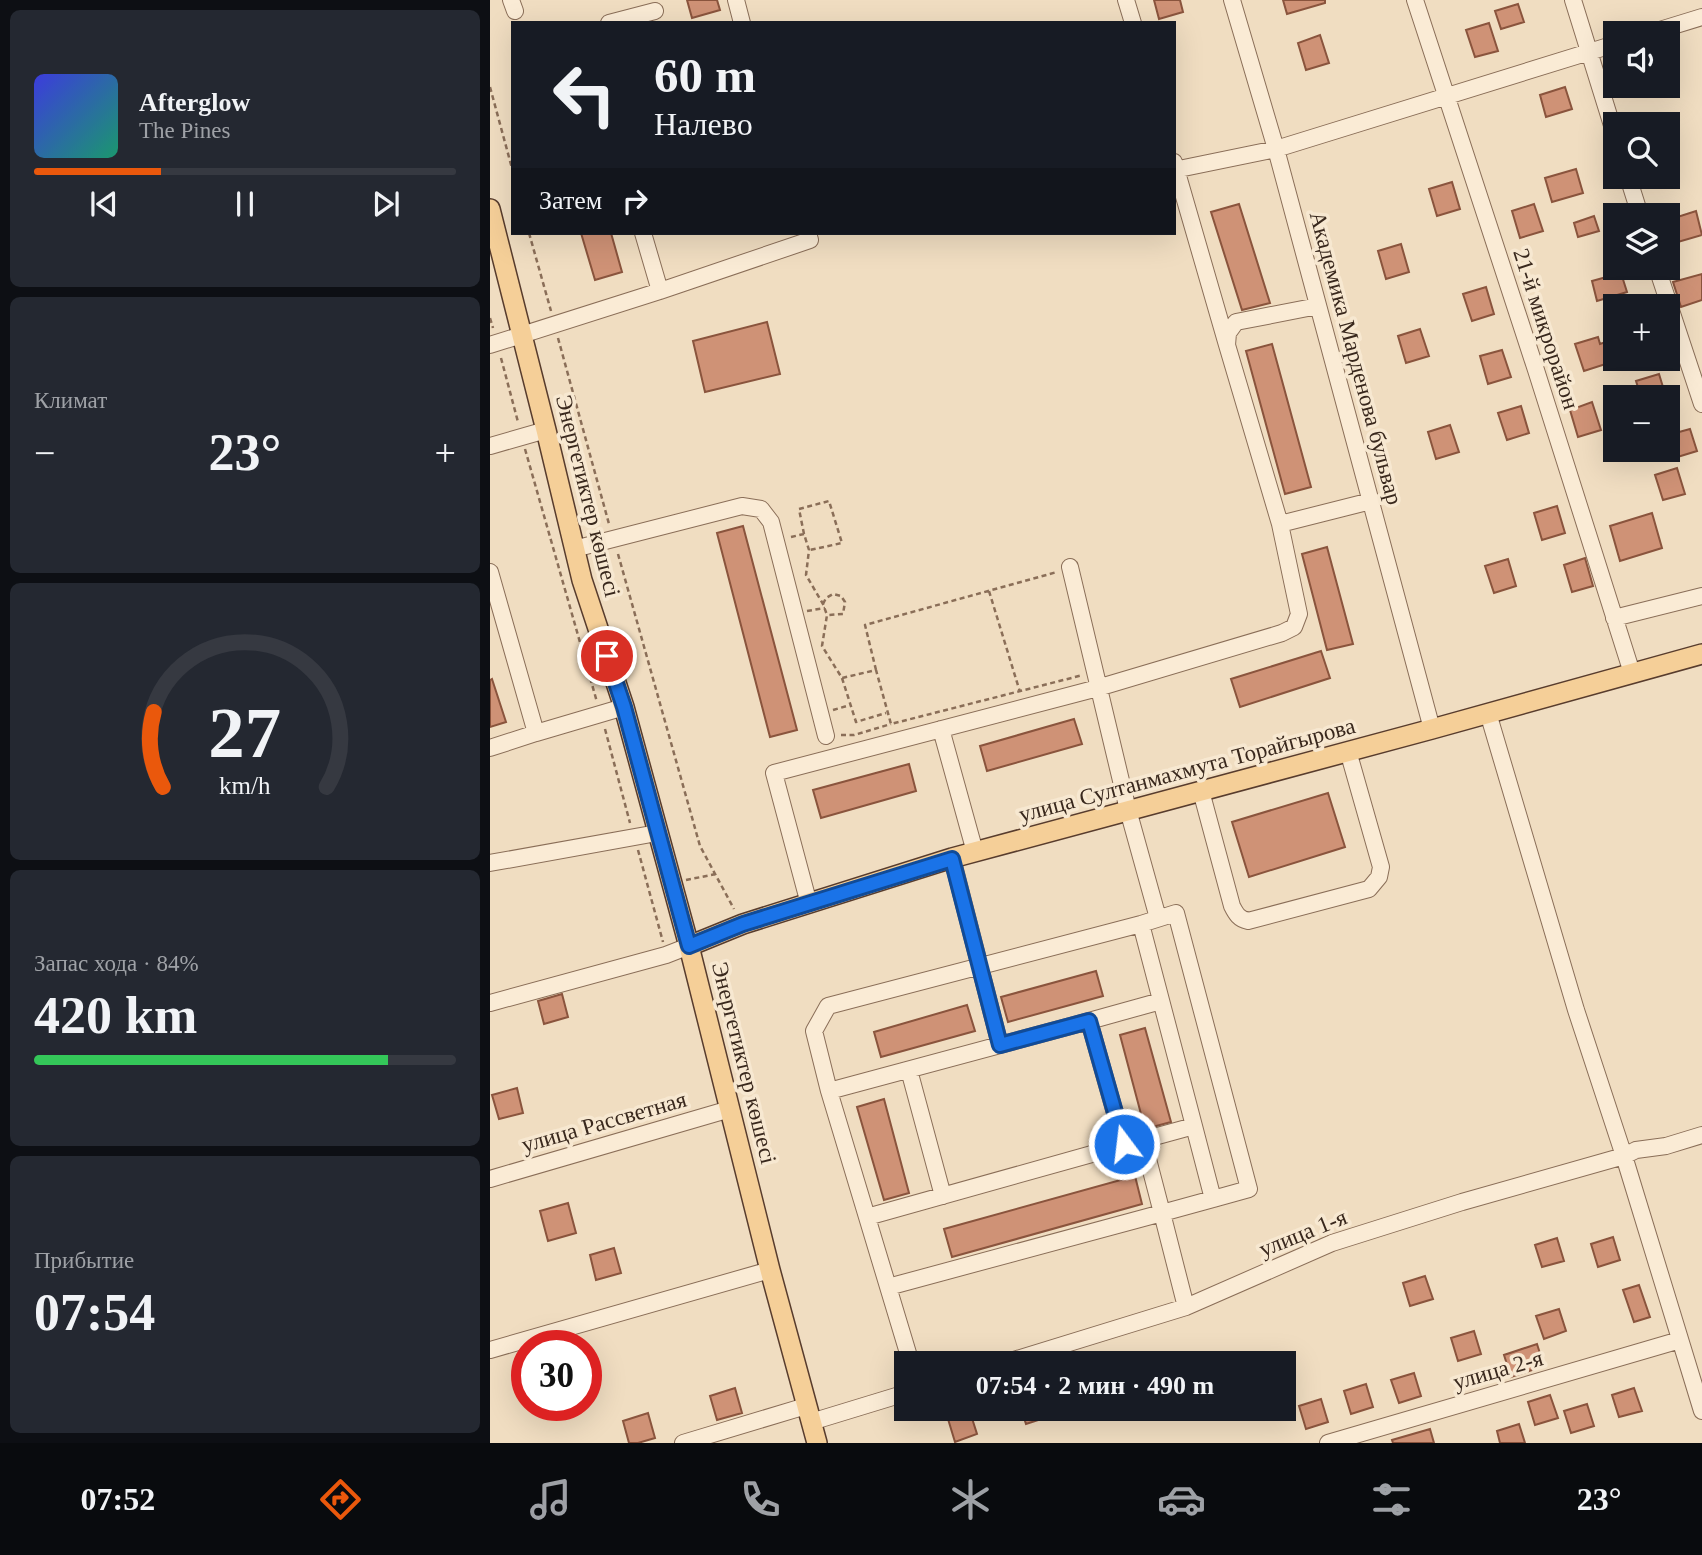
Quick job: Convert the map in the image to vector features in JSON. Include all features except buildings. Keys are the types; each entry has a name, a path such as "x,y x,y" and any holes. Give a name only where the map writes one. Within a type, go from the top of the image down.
{"main road":[{"name":"Энергетиктер көшесі","path":"490,212 510,283 582,580 624,707 689,946 770,1270 817,1443"},
{"name":"улица Султанмахмута Торайгырова","path":"689,946 743,924 975,852 1702,654"}],"street":[{"path":"736,0 741,21"},
{"path":"1126,0 1132,21"},
{"name":"Академика Марденова бульвар","path":"1232,0 1276,149 1432,729"},
{"name":"21-й микрорайон","path":"1415,0 1632,673"},
{"path":"1573,0 1608,112"},
{"path":"617,21 655,11"},
{"path":"1680,24 1702,17"},
{"path":"1176,167 1276,149 1603,48"},
{"path":"809,904 774,773 1096,688 1282,633 1294,626 1299,614 1280,524 1176,170"},
{"path":"644,235 660,291"},
{"path":"494,344 660,291 813,235"},
{"path":"1661,280 1702,404"},
{"path":"1227,345 1228,333 1237,322 1318,306"},
{"path":"490,446 546,430"},
{"path":"1280,524 1371,500"},
{"path":"575,549 742,506 761,509 771,522 826,736"},
{"path":"1065,569 1158,918"},
{"path":"490,572 536,733"},
{"path":"1614,618 1702,596"},
{"path":"490,748 624,707"},
{"path":"1488,713 1576,1010 1702,1411"},
{"path":"941,729 975,852"},
{"path":"1201,791 1232,906 1242,920 1248,921 1369,889 1379,877 1381,867 1348,751"},
{"path":"490,863 657,833"},
{"path":"952,859 1000,1045"},
{"path":"888,1287 1249,1189 1176,913 828,1006 814,1031 829,1091 888,1287 907,1351"},
{"path":"1141,923 1213,1199"},
{"path":"490,1003 666,955 689,946"},
{"path":"829,1091 1161,1001"},
{"path":"1089,1021 1124,1144"},
{"path":"909,1070 943,1196"},
{"name":"улица Рассветная","path":"490,1179 730,1109"},
{"path":"867,1217 1194,1126"},
{"name":"улица 1-я","path":"1043,1351 1186,1307 1332,1243 1462,1202 1624,1156 1636,1150 1665,1146 1702,1135"},
{"path":"1143,1140 1186,1307"},
{"path":"490,1350 770,1270"},
{"name":"улица 2-я","path":"1328,1443 1680,1340"},
{"path":"683,1443 894,1396"}],"path":[{"path":"490,87 511,165"},
{"path":"530,235 614,540"},
{"path":"490,318 494,344 601,714 666,955"},
{"path":"809,550 842,543 829,501 799,509 809,550 806,575 827,615 822,646 842,678 856,722 888,712"},
{"path":"776,540 804,534"},
{"path":"595,576 601,559 617,553 700,846 743,924"},
{"path":"891,724 865,625 1065,569"},
{"path":"989,591 1025,708"},
{"path":"823,604 826,598 833,594 841,596 845,602 843,614 827,615"},
{"path":"842,678 876,670"},
{"path":"826,736 854,735 1089,673 1096,688"}],"route":[{"path":"607,656 624,707 689,946 743,924 952,859 1000,1045 1089,1021 1124,1144"}]}
